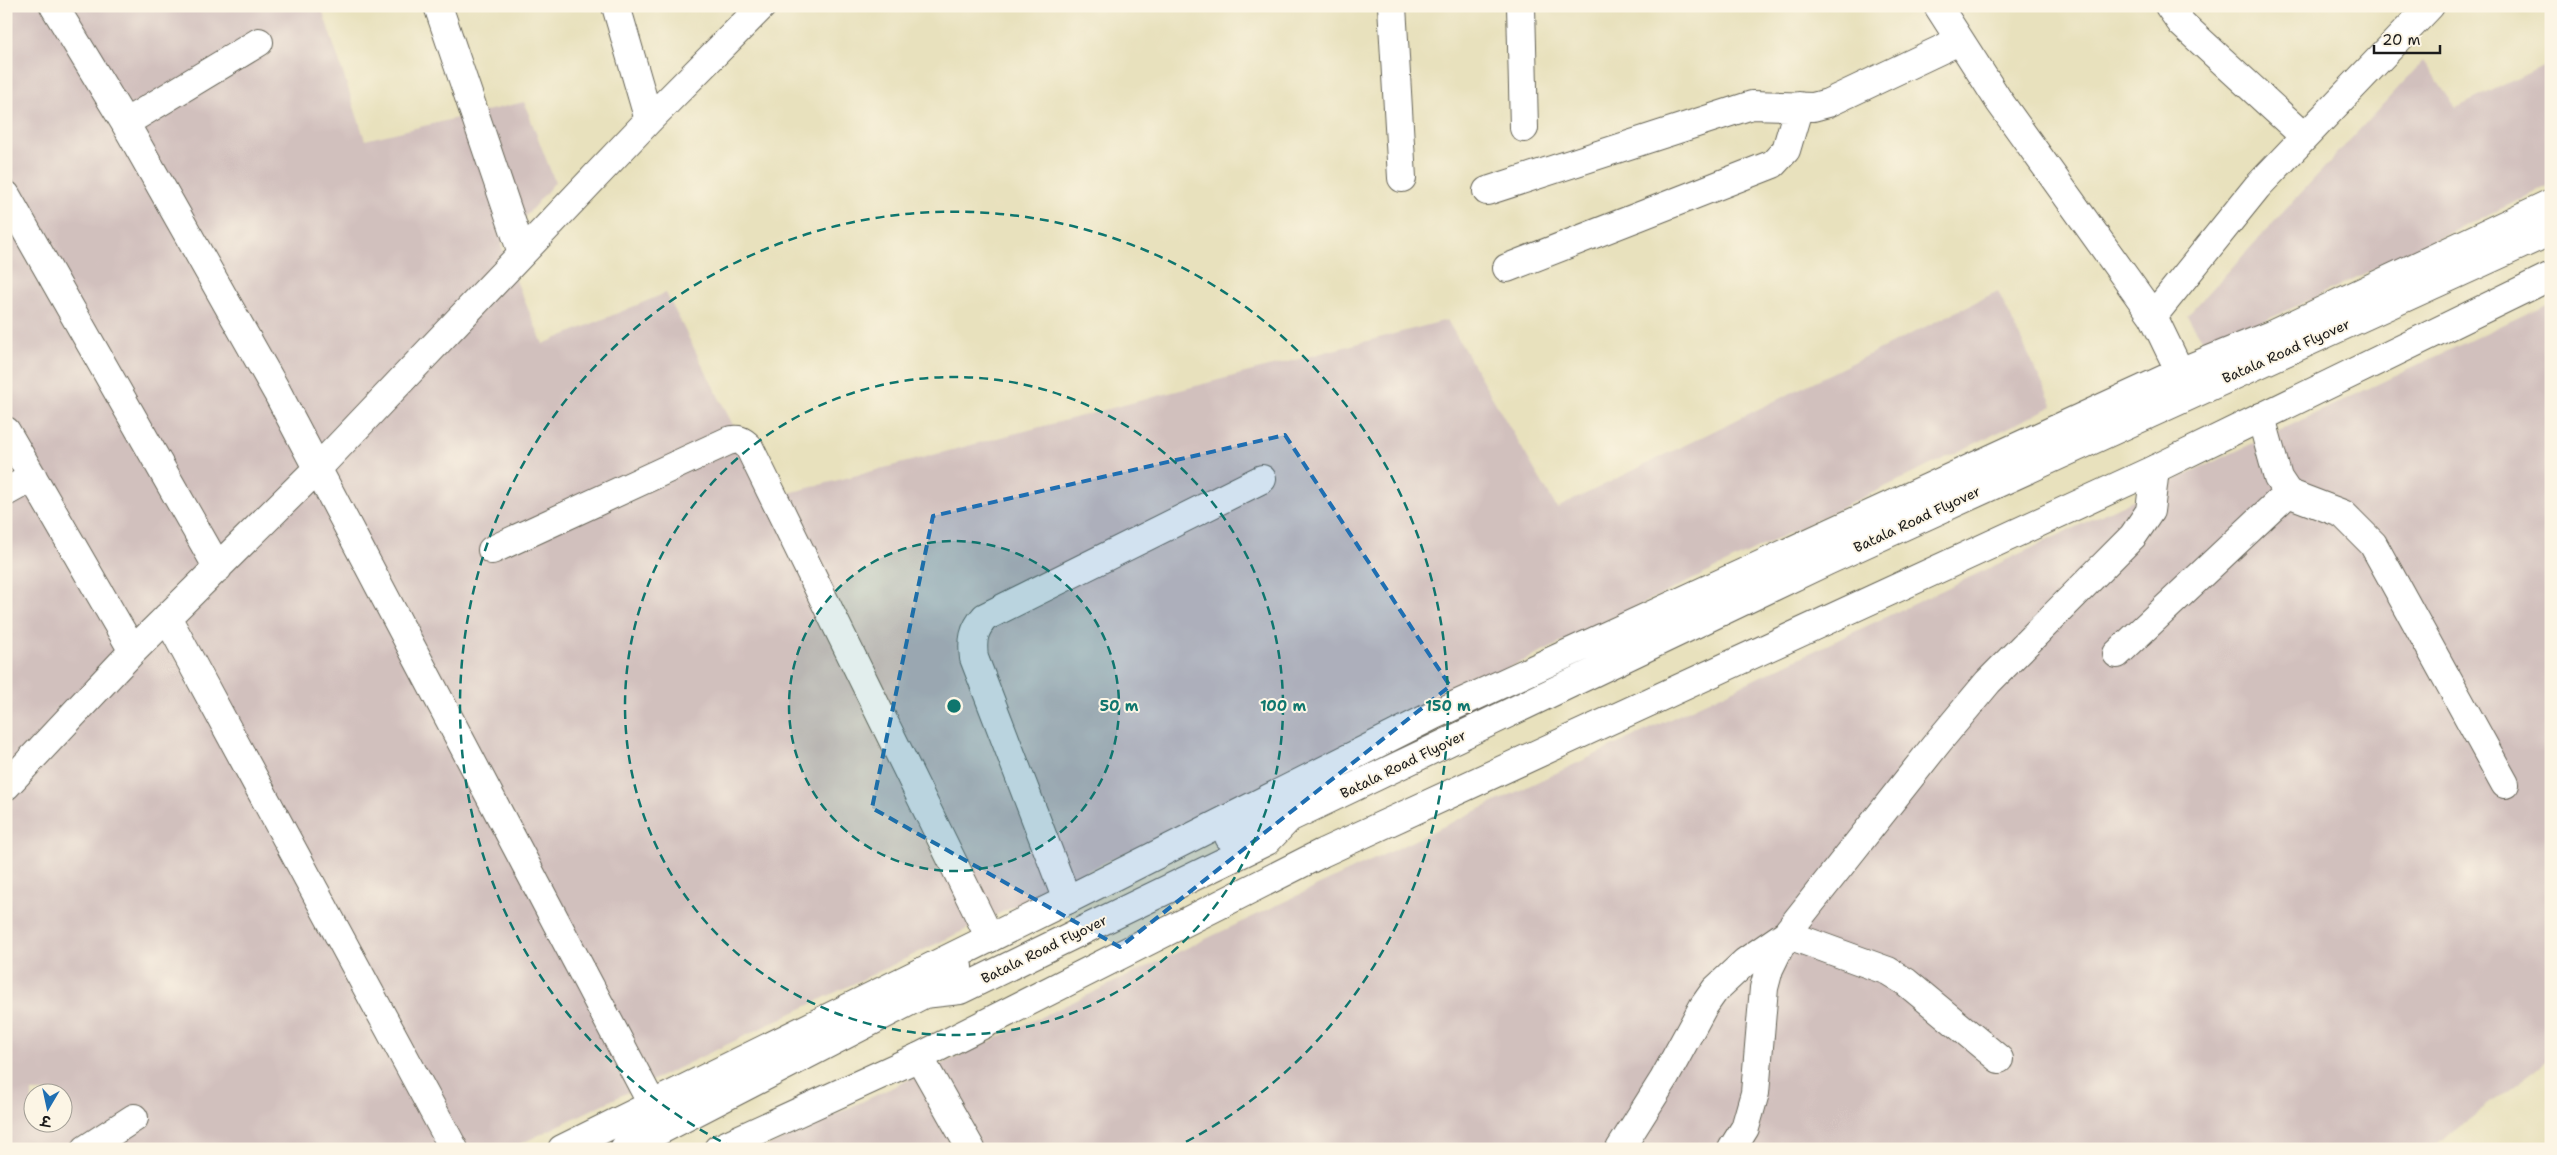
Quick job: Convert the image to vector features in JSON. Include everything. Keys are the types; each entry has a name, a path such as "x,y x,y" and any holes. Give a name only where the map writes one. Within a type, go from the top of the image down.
{"main road":[{"path":"54,6 125,123 263,366 652,1104"},
{"path":"438,6 522,252"},
{"path":"616,6 649,120"},
{"path":"6,786 133,651 317,469 522,252 762,6"},
{"path":"1392,6 1402,178"},
{"path":"1521,6 1524,128"},
{"path":"1938,6 1959,41 2153,316 2180,372"},
{"path":"2153,316 2231,217 2304,136 2430,6"},
{"path":"2182,12 2304,136"},
{"path":"1487,191 1752,105 1813,107 1828,103 1959,41"},
{"path":"125,123 259,42"},
{"path":"1507,268 1773,164 1786,150 1799,106"},
{"path":"6,195 218,568"},
{"path":"562,1149 1067,900 1434,715 2180,372 2271,335 2551,203"},
{"name":"Batala Road Flyover","path":"624,1149 924,994 960,990 1267,841 1289,818 1826,561 2551,231"},
{"path":"730,1146 919,1057 1322,853 2155,468 2551,276"},
{"path":"2261,417 2278,478 2288,493 2343,514 2373,544 2505,784"},
{"path":"6,431 133,651"},
{"path":"492,550 728,441 736,439 744,441 749,447 990,938"},
{"path":"1732,1149 1745,1128 1755,1093 1764,988 1768,969 1786,934 1988,682 2133,536 2150,511 2155,468"},
{"path":"6,492 33,477"},
{"path":"1067,900 974,658 973,636 977,626 985,617 1262,479"},
{"path":"2118,654 2288,493"},
{"path":"167,617 454,1149"},
{"path":"1786,934 1888,971 1906,982 1999,1059"},
{"path":"1620,1149 1664,1079 1703,1006 1716,990 1745,962 1786,934"},
{"path":"919,1057 971,1149"},
{"path":"86,1149 134,1118"}],"highlighted area":[{"path":"1285,435 1450,686 1120,947 872,808 933,516"}],"shaded area":[{"path":"6,6 321,6 365,140 524,102 555,182 501,245 543,344 666,293 770,498 1447,320 1557,508 1998,291 2053,406 510,1149 6,1149"},
{"path":"2423,61 2456,108 2551,62 2551,185 2208,348 2187,316"},
{"path":"2551,302 2551,1058 2430,1149 762,1149"}]}
